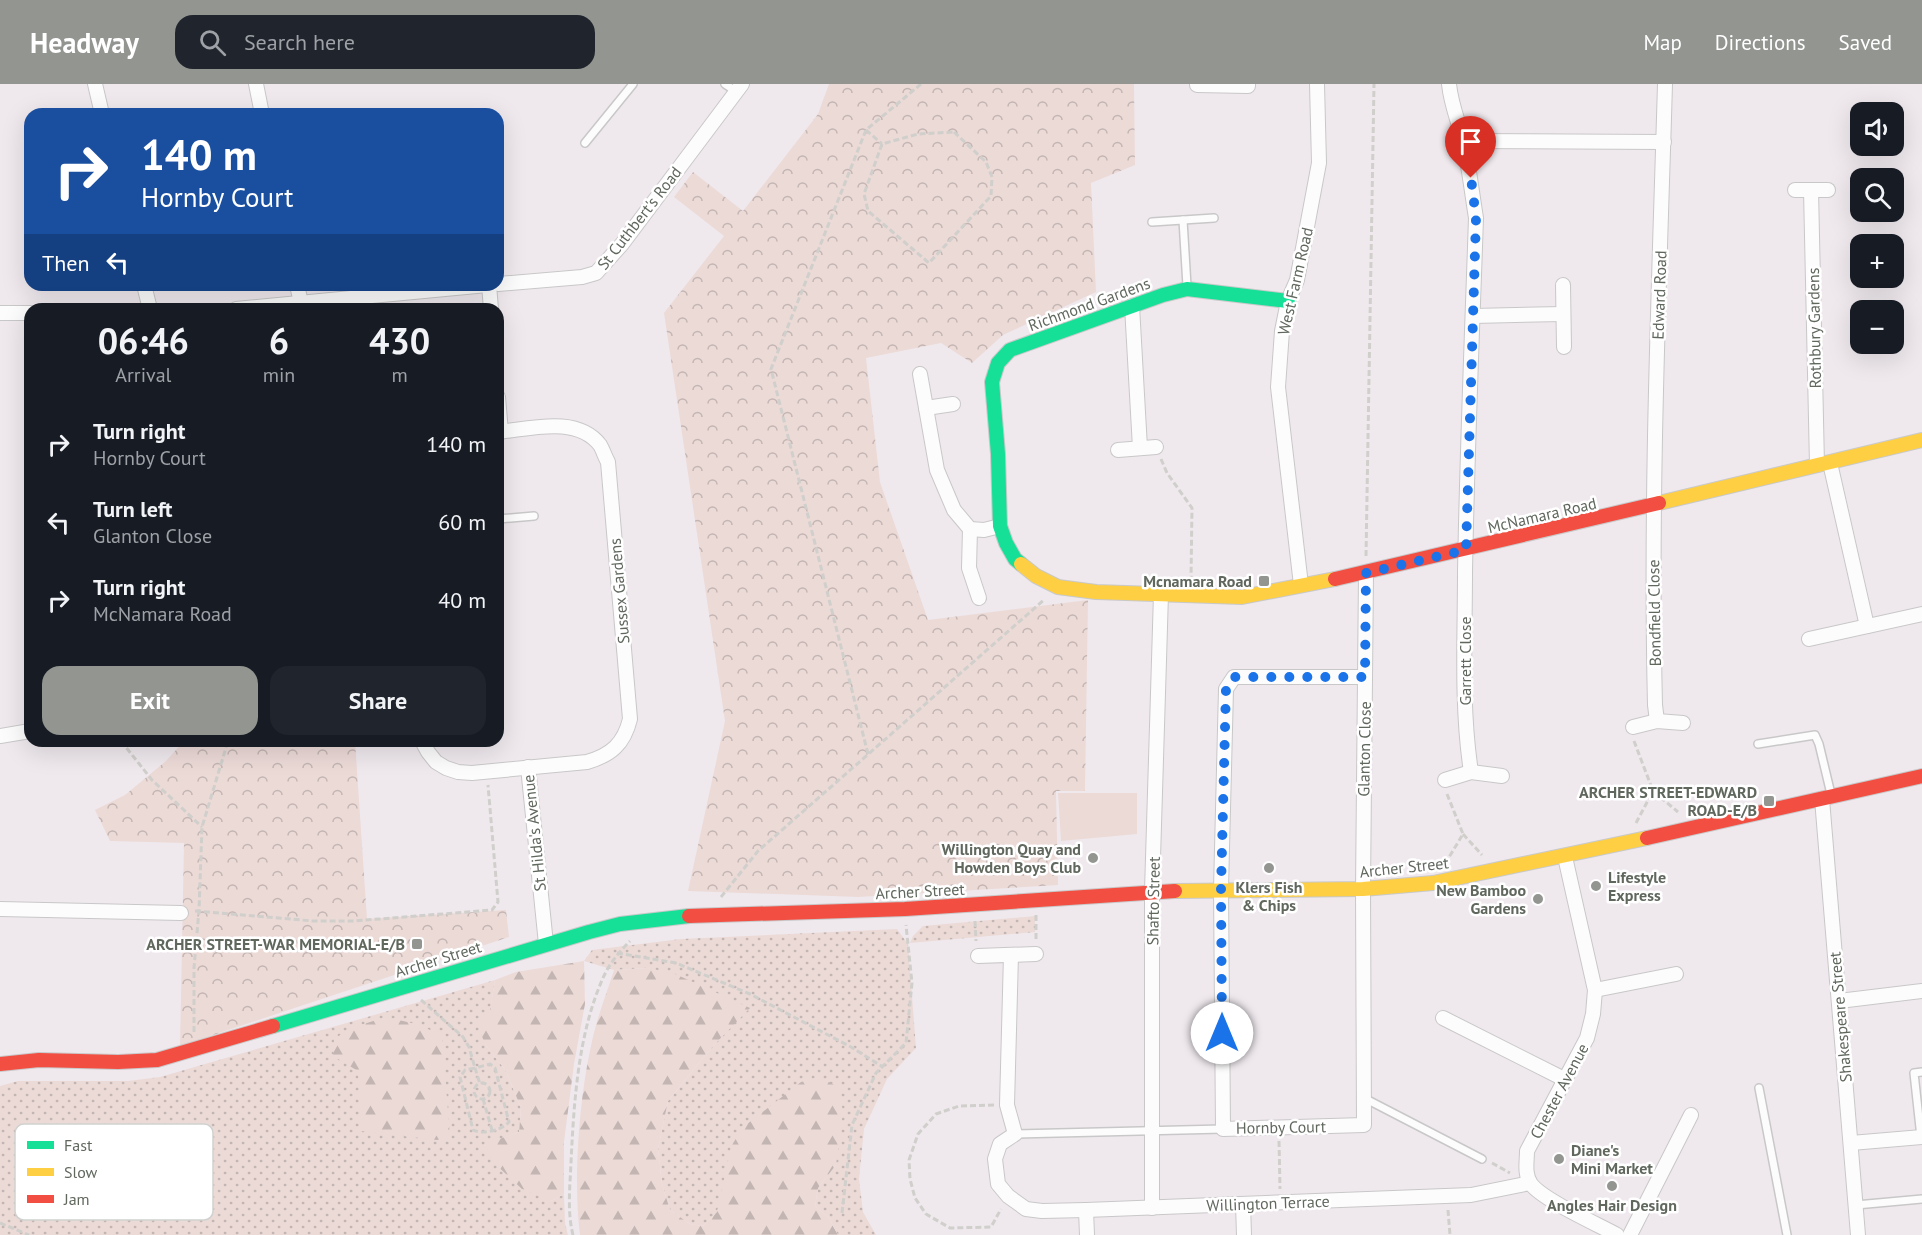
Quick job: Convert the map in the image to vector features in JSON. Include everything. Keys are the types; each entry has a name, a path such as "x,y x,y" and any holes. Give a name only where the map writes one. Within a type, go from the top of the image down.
{"main road":[{"name":"Richmond Gardens","path":"1000,526 998,454 992,382 998,363 1010,350 1162,295 1187,289 1288,301"},
{"name":"McNamara Road","path":"1058,587 1096,592 1242,597 1366,573 1466,550 1922,440"},
{"path":"1000,526 1015,559 1036,576 1058,587"},
{"name":"Archer Street","path":"0,1064 28,1060 128,1063 158,1060 546,944 606,927 650,919 706,914 905,909 1152,891 1363,889 1433,883 1498,872 1922,776"}],"street":[{"path":"95,84 101,108"},
{"path":"256,84 261,108"},
{"path":"1197,85 1248,86 1248,84"},
{"name":"West Farm Road","path":"1301,585 1278,387 1282,331 1288,301 1297,280 1318,163 1317,84"},
{"name":"Garrett Close","path":"1449,84 1450,98 1463,141 1476,218 1464,673 1471,772"},
{"name":"Edward Road","path":"1653,506 1665,84"},
{"name":"St Cuthbert's Road","path":"504,284 582,277 596,273 622,244 735,87"},
{"path":"1463,141 1664,142"},
{"path":"1795,190 1828,190"},
{"name":"Rothbury Gardens","path":"1811,190 1823,464 1867,626"},
{"path":"1563,285 1564,347"},
{"path":"298,291 301,303 426,291"},
{"path":"1132,306 1140,448"},
{"path":"0,313 24,313"},
{"path":"1473,315 1563,314"},
{"path":"920,374 937,470 954,510 970,529 969,568 979,598"},
{"path":"926,408 953,404"},
{"name":"Sussex Gardens","path":"504,432 572,428 586,433 600,446 608,462 630,719 621,743 603,758 587,762 528,767"},
{"path":"1118,450 1156,447"},
{"name":"Bondfield Close","path":"1653,506 1653,617 1657,721"},
{"path":"970,529 984,530 1000,526"},
{"name":"Glanton Close","path":"1363,889 1366,573"},
{"name":"Shafto Street","path":"1152,1208 1152,891 1161,594"},
{"path":"1809,639 1922,614"},
{"name":"Hornby Court","path":"1363,889 1364,1125 1222,1129 1221,889 1226,688 1234,677 1365,677"},
{"path":"1633,727 1657,721 1683,723"},
{"path":"0,736 24,731"},
{"name":"St Hilda's Avenue","path":"425,747 446,768 472,773 528,767 546,944"},
{"path":"1446,786 1471,772 1502,776"},
{"name":"Shakespeare Street","path":"1827,797 1839,1001 1858,1235"},
{"name":"Chester Avenue","path":"1530,1183 1526,1172 1527,1151 1587,1038 1593,1014 1595,990 1565,857"},
{"path":"0,909 181,913"},
{"path":"978,956 1036,954"},
{"path":"1008,1196 998,1184 995,1159 1000,1144 1015,1134 1007,1105 1011,955"},
{"path":"1595,990 1676,974"},
{"path":"1839,1001 1922,991"},
{"path":"1443,1018 1564,1079"},
{"path":"1630,1235 1691,1116"},
{"path":"1851,1143 1921,1137"},
{"path":"1530,1183 1543,1195 1617,1235"},
{"name":"Willington Terrace","path":"1008,1196 1026,1209 1086,1210 1471,1195 1530,1183"},
{"path":"1243,1204 1244,1235"},
{"path":"1086,1210 1087,1235"}],"lane":[{"path":"585,142 633,84"},
{"path":"1152,222 1214,218"},
{"path":"1183,220 1187,289"},
{"path":"504,518 534,516"},
{"path":"1758,744 1815,735 1819,744 1827,797"},
{"path":"1921,1137 1914,1072 1922,1072"},
{"path":"1759,1088 1787,1235"},
{"path":"1363,1097 1482,1159"},
{"path":"1015,1134 1222,1129"},
{"path":"1856,1205 1922,1199"}],"path":[{"path":"867,754 771,369 866,130 921,84"},
{"path":"1366,573 1374,84"},
{"path":"866,130 882,144"},
{"path":"954,132 986,162 992,177 991,196 929,263 868,211 864,194 882,144 918,134 954,132"},
{"path":"1156,447 1167,473 1192,508 1191,595"},
{"path":"706,914 758,851 1058,587"},
{"path":"127,747 152,780 202,827"},
{"path":"194,1050 194,968 202,827 226,747"},
{"path":"181,913 199,910 313,921 354,921 492,910 498,902 486,771"},
{"path":"1446,786 1463,834 1498,872"},
{"path":"1625,843 1653,791 1695,827"},
{"path":"1433,883 1463,834"},
{"path":"1036,954 1037,899"},
{"path":"974,904 978,956"},
{"path":"842,1213 852,1125 876,1073 906,1043 912,983 905,909"},
{"path":"573,1235 569,1204 571,1164 583,1046 594,1001 604,975 617,953 650,919"},
{"path":"617,953 676,963 750,994 883,1066"},
{"path":"405,986 463,1037 469,1047 480,1084"},
{"path":"490,1064 495,1068 500,1087 509,1122 504,1127 479,1133 473,1130 460,1077 465,1070 490,1064"},
{"path":"480,1084 484,1084 489,1090"},
{"path":"474,1094 474,1089 480,1084"},
{"path":"489,1090 500,1087"},
{"path":"483,1099 489,1094 489,1090"},
{"path":"465,1096 474,1094"},
{"path":"474,1094 483,1099"},
{"path":"483,1099 492,1130"},
{"path":"1007,1105 959,1106 936,1114 918,1134 909,1160 910,1179 915,1198 926,1214 950,1228 991,1227 1008,1196"},
{"path":"1279,1128 1280,1203"},
{"path":"1482,1159 1530,1183"},
{"path":"1447,1196 1450,1235"},
{"path":"0,1223 29,1235"}],"green space":[{"path":"829,84 1134,84 1135,165 1091,183 1096,292 1003,335 972,363 941,343 866,358 880,482 928,620 1088,600 1085,791 1056,791 1058,885 858,897 688,891 725,721 664,313 724,236 674,197 693,172 743,211 818,114"},
{"path":"179,747 355,747 367,919 506,910 509,937 180,1046 184,843 110,841 95,810 125,795 166,761"},
{"path":"1058,793 1137,793 1137,834 1061,841"},
{"path":"1035,916 1035,932 910,943 913,936 923,926"},
{"path":"897,929 908,944 916,1048 887,1079 864,1129 859,1179 863,1212 876,1235 838,1235 829,1218 815,1206 818,1188 836,1165 724,1186 717,1212 703,1226 690,1224 670,1210 662,1184 658,1149 668,1101 712,1047 749,1008 648,968 614,970 584,961 592,950 681,939"},
{"path":"584,961 585,1004 574,1064 564,1142 564,1194 551,1201 522,1189 492,1161 485,1144 519,1132 521,1108 506,1071 485,1044 478,1026 490,1010 495,980 516,972"},
{"path":"648,968 673,973 750,1008 712,1047 668,1101 658,1149 662,1184 670,1210 690,1224 703,1226 717,1212 731,1147 742,1128 801,1082 821,1077 839,1088 843,1112 836,1165 818,1188 815,1206 829,1218 838,1235 580,1235 577,1190 578,1140 583,1091 593,1036 614,970"},
{"path":"495,980 485,1044 506,1071 521,1108 519,1132 485,1145 551,1201 564,1194 565,1223 568,1235 0,1235 0,1086 18,1081 128,1081 160,1077"},
{"path":"386,1017 420,1025 442,1036 450,1137 437,1140 361,1131 358,1071 333,1056 334,1039 351,1028"}],"traffic: fast":[{"path":"1021,564 1015,559 1006,543 1000,526 998,454 992,382 998,363 1010,350 1163,295 1187,289 1288,301"},
{"path":"273,1026 589,932 620,924 689,916"}],"traffic: slow":[{"path":"1659,503 1922,440"},
{"path":"1021,564 1036,576 1058,587 1096,592 1242,597 1335,579"},
{"path":"1175,891 1363,889 1433,883 1647,838"}],"traffic: jam":[{"path":"1335,579 1659,503"},
{"path":"1647,838 1922,776"},
{"path":"689,916 905,909 1175,891"},
{"path":"0,1064 39,1060 118,1062 157,1060 273,1026"}],"place":[{"name":"Mcnamara Road","path":"1264,581"},
{"name":"ARCHER STREET-EDWARD ROAD-E/B","path":"1769,801"},
{"name":"Willington Quay and Howden Boys Club","path":"1093,858"},
{"name":"Klers Fish & Chips","path":"1269,868"},
{"name":"Lifestyle Express","path":"1596,886"},
{"name":"New Bamboo Gardens","path":"1538,899"},
{"name":"ARCHER STREET-WAR MEMORIAL-E/B","path":"417,944"},
{"name":"Diane's Mini Market","path":"1559,1159"},
{"name":"Angles Hair Design","path":"1612,1186"}],"route":[{"path":"1222,1033 1221,889 1226,688 1234,677 1365,677 1366,573 1466,550 1476,218 1471,178"}]}
